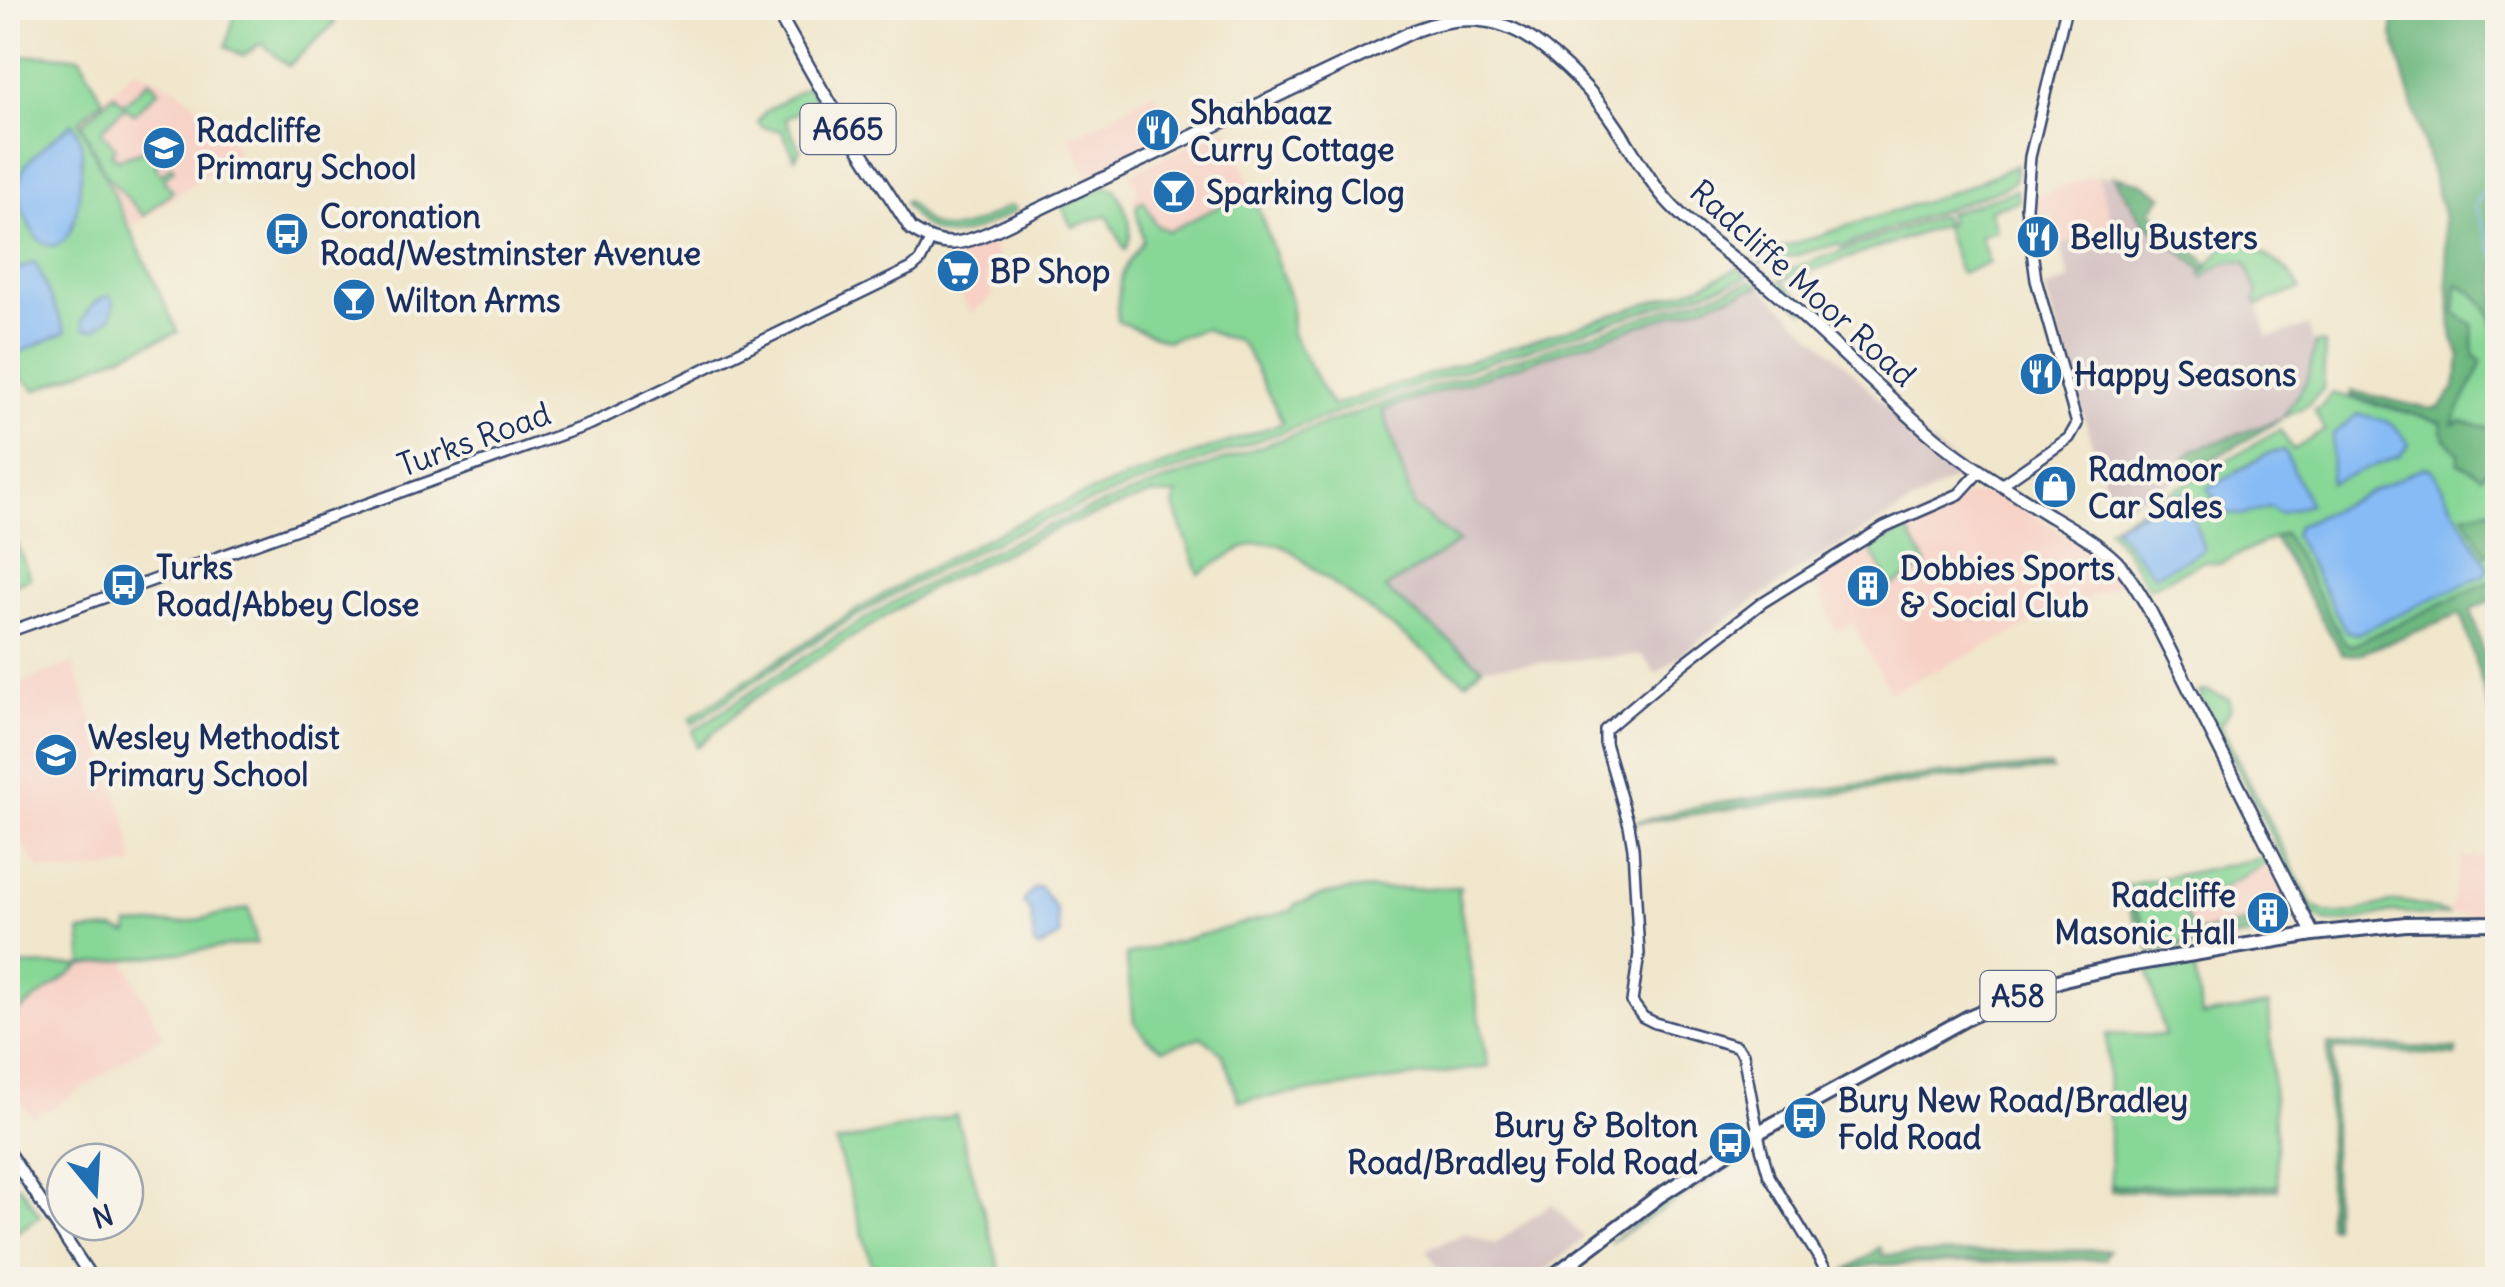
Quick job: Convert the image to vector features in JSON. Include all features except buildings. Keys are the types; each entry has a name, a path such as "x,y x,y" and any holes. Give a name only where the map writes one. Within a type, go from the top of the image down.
{"highway":[{"name":"A58","path":"1548,1280 1659,1196 1759,1132 1970,1017 2036,989 2116,967 2313,934 2392,925 2498,922"}],"main road":[{"name":"A665","path":"775,8 900,213 912,230 930,242"},
{"name":"Radcliffe Moor Road","path":"930,242 956,243 980,237 1416,30 1465,18 1510,28 1536,42 1576,78 1613,121 1669,203 1688,222 1763,281 1927,431 2116,562 2138,589 2170,648 2313,934"},
{"path":"8,1152 92,1280"}],"street":[{"path":"2006,488 2022,469 2068,438 2078,424 2036,280 2026,207 2030,157 2066,8"},
{"name":"Turks Road","path":"8,632 591,424 912,268 930,242"},
{"path":"1832,1280 1771,1182 1740,1049 1643,1018 1632,1002 1640,954 1633,848 1605,743 1605,730 1763,602 1872,533 1959,494 1980,471"}],"shaded area":[{"name":"Radcliffe Primary School","path":"135,69 178,89 228,133 226,136 239,152 131,227 79,121"},
{"path":"1153,92 1180,132 1087,177 1070,137"},
{"path":"1229,127 1252,190 1169,231 1156,225 1145,201 1136,209 1132,197 1140,193 1131,173"},
{"path":"2098,176 2114,230 2061,245 2052,214 2031,215 2031,198"},
{"path":"2098,176 2114,176 2142,220 2205,270 2231,238 2283,266 2300,289 2258,304 2268,337 2309,326 2316,343 2307,380 2282,419 2193,450 2186,457 2184,476 2116,510 2106,489 2045,289 2070,280 2061,245 2114,229"},
{"path":"990,241 1000,262 986,274 993,297 971,313 941,264"},
{"path":"1760,286 1885,406 1962,468 1955,478 1818,558 1729,618 1656,674 1642,655 1482,667 1384,588 1414,507 1382,410"},
{"path":"1995,491 2091,551 2121,582 1890,692 1853,624 1836,631 1815,578 1911,520 1965,496"},
{"name":"Wesley Methodist Primary School","path":"73,663 129,830 134,866 69,873 38,868 8,821 8,688"},
{"path":"2462,857 2497,858 2497,915 2449,914"},
{"path":"2269,862 2293,910 2290,924 2253,935 2247,922 2195,933 2182,910"},
{"path":"125,961 163,1035 32,1118 11,1088 21,1081 8,1059 8,1019 83,965"},
{"path":"1552,1203 1584,1238 1535,1279 1452,1279 1426,1250 1465,1233 1495,1244"}],"green space":[{"path":"237,8 326,8 335,23 288,66 262,43 243,56 226,46"},
{"path":"2401,8 2497,8 2497,328 2482,302 2457,284 2455,313 2472,324 2474,355 2481,361 2452,424 2462,421 2497,430 2497,467 2482,476 2457,462 2459,453 2444,436 2442,422 2350,396 2352,391 2429,409 2440,407 2454,390 2461,356 2453,340 2443,213 2393,35 2393,19"},
{"path":"80,57 103,100 79,121 178,332 36,390 21,378 8,351 8,58"},
{"path":"149,80 159,90 134,114 125,107 102,129 116,148 111,153 118,160 150,146 156,158 166,149 169,153 155,167 161,175 171,166 174,169 163,180 173,191 144,216 105,174 82,124 114,94 124,104"},
{"path":"808,86 817,103 785,118 800,150 795,158 782,131 762,127 758,122 765,112"},
{"path":"2017,165 2014,182 2003,188 1842,247 1838,244 1763,264 1754,254 1961,189"},
{"path":"2114,176 2143,183 2162,196 2151,211 2209,265 2204,271 2142,220"},
{"path":"1106,186 1115,189 1129,219 1125,250 1107,215 1072,227 1062,207"},
{"path":"1252,190 1291,301 1292,334 1332,406 1700,286 1738,268 1748,277 1354,407 1048,519 951,563 874,605 692,724 691,717 795,649 969,547 1084,495 1283,423 1246,350 1237,340 1205,329 1166,341 1117,321 1122,274 1143,240 1138,204 1144,201 1156,225 1169,231"},
{"path":"2017,190 2019,201 1990,209 1996,231 1980,235 1989,263 1960,273 1944,225 1781,281 1805,302 1804,311 1774,287 1791,269 1942,215 1946,224 1950,223 1947,213"},
{"path":"906,201 930,224 950,229 971,225 1009,206 1015,211 969,232 943,235 917,219"},
{"path":"2231,238 2279,264 2300,289 2258,305 2258,293 2246,263 2239,261 2218,266 2203,278 2200,275"},
{"path":"1753,281 1760,286 1383,410 1414,507 1459,542 1385,589 1482,667 1466,682 1277,544 1252,544 1199,574 1174,506 1177,495 1153,494 1060,527 934,586 750,701 697,747 693,731 822,645 991,551 1130,494 1301,432"},
{"path":"2456,284 2481,300 2493,320 2497,344 2497,430 2462,421 2451,425 2481,362 2474,355 2472,324 2455,314"},
{"path":"2316,343 2325,344 2323,389 2309,404 2282,419 2307,380"},
{"path":"2332,393 2442,422 2447,439 2463,456 2485,471 2497,467 2497,517 2488,509 2486,554 2497,545 2497,578 2348,645 2284,533 2219,564 2204,561 2149,588 2108,528 2280,430 2293,450 2325,430 2314,410","holes":["2284,450 2280,513 2237,471","2427,467 2487,571 2357,634 2346,631 2294,535 2297,526"]},
{"path":"2282,419 2184,476 2186,457 2193,450"},
{"path":"2488,509 2497,517 2498,545 2486,554 2464,514"},
{"path":"8,521 30,578 8,587"},
{"path":"1907,529 1927,566 1891,586 1870,549"},
{"path":"2284,533 2348,645 2497,578 2497,598 2471,609 2497,701 2497,735 2461,614 2359,654 2343,655 2274,538"},
{"path":"2199,692 2229,699 2230,709 2220,725 2311,904 2323,911 2345,914 2403,902 2449,914 2394,912 2346,922 2314,915"},
{"path":"2050,766 2052,770 1940,779 1633,823 1703,805 1938,774"},
{"path":"2267,857 2269,862 2183,910 2196,942 2157,948 2124,886"},
{"path":"2117,884 2124,886 2157,948 2196,942 2195,933 2248,922 2253,935 2152,953"},
{"path":"1460,887 1458,894 1488,1067 1239,1101 1222,1053 1201,1037 1163,1049 1134,1022 1126,955 1293,910 1295,905 1323,895 1350,890"},
{"path":"249,908 257,943 83,965 80,932 113,929 128,934 128,925 183,923"},
{"path":"2194,964 2202,1016 2269,1005 2278,1186 2111,1186 2107,1034 2165,1036 2148,971 2169,971"},
{"path":"83,965 8,1019 8,966"},
{"path":"2328,1044 2456,1049 2456,1056 2333,1049 2333,1227 2328,1226"},
{"path":"956,1115 1003,1279 876,1279 836,1143"},
{"path":"1741,1150 1754,1152 1610,1242 1691,1182"},
{"path":"19,1185 40,1216 17,1232 8,1219 8,1193"},
{"path":"2111,1186 2278,1186 2278,1190 2111,1191"},
{"path":"1880,1247 1883,1255 2109,1250 2105,1259 1873,1265 1844,1272"}],"water":[{"path":"72,123 82,152 78,202 67,236 52,246 33,232 18,187 31,159"},
{"path":"35,262 66,332 13,355 8,343 8,274"},
{"path":"108,296 114,303 111,317 96,329 85,329 82,321 87,313"},
{"path":"2358,414 2388,422 2409,445 2399,456 2331,483 2333,434"},
{"path":"2284,450 2309,504 2280,513 2269,507 2242,515 2223,513 2208,489 2268,454"},
{"path":"2424,467 2432,470 2487,571 2357,634 2346,631 2294,535 2297,526"},
{"path":"2185,492 2204,550 2154,575 2113,526"},
{"path":"1040,887 1056,909 1060,936 1039,948 1034,945 1031,912 1023,902 1033,889"}],"waterway":[{"path":"2498,167 2475,206 2498,262"}],"place":[{"name":"Shahbaaz Curry Cottage","path":"1158,130"},
{"name":"Radcliffe Primary School","path":"164,148"},
{"name":"Sparking Clog","path":"1174,192"},
{"name":"Coronation Road/Westminster Avenue","path":"287,234"},
{"name":"Belly Busters","path":"2038,237"},
{"name":"BP Shop","path":"958,271"},
{"name":"Wilton Arms","path":"354,300"},
{"name":"Happy Seasons","path":"2041,374"},
{"name":"Radmoor Car Sales","path":"2055,487"},
{"name":"Turks Road/Abbey Close","path":"124,585"},
{"name":"Dobbies Sports & Social Club","path":"1868,586"},
{"name":"Wesley Methodist Primary School","path":"56,755"},
{"name":"Radcliffe Masonic Hall","path":"2268,913"},
{"name":"Bury New Road/Bradley Fold Road","path":"1805,1118"},
{"name":"Bury & Bolton Road/Bradley Fold Road","path":"1730,1143"}]}
